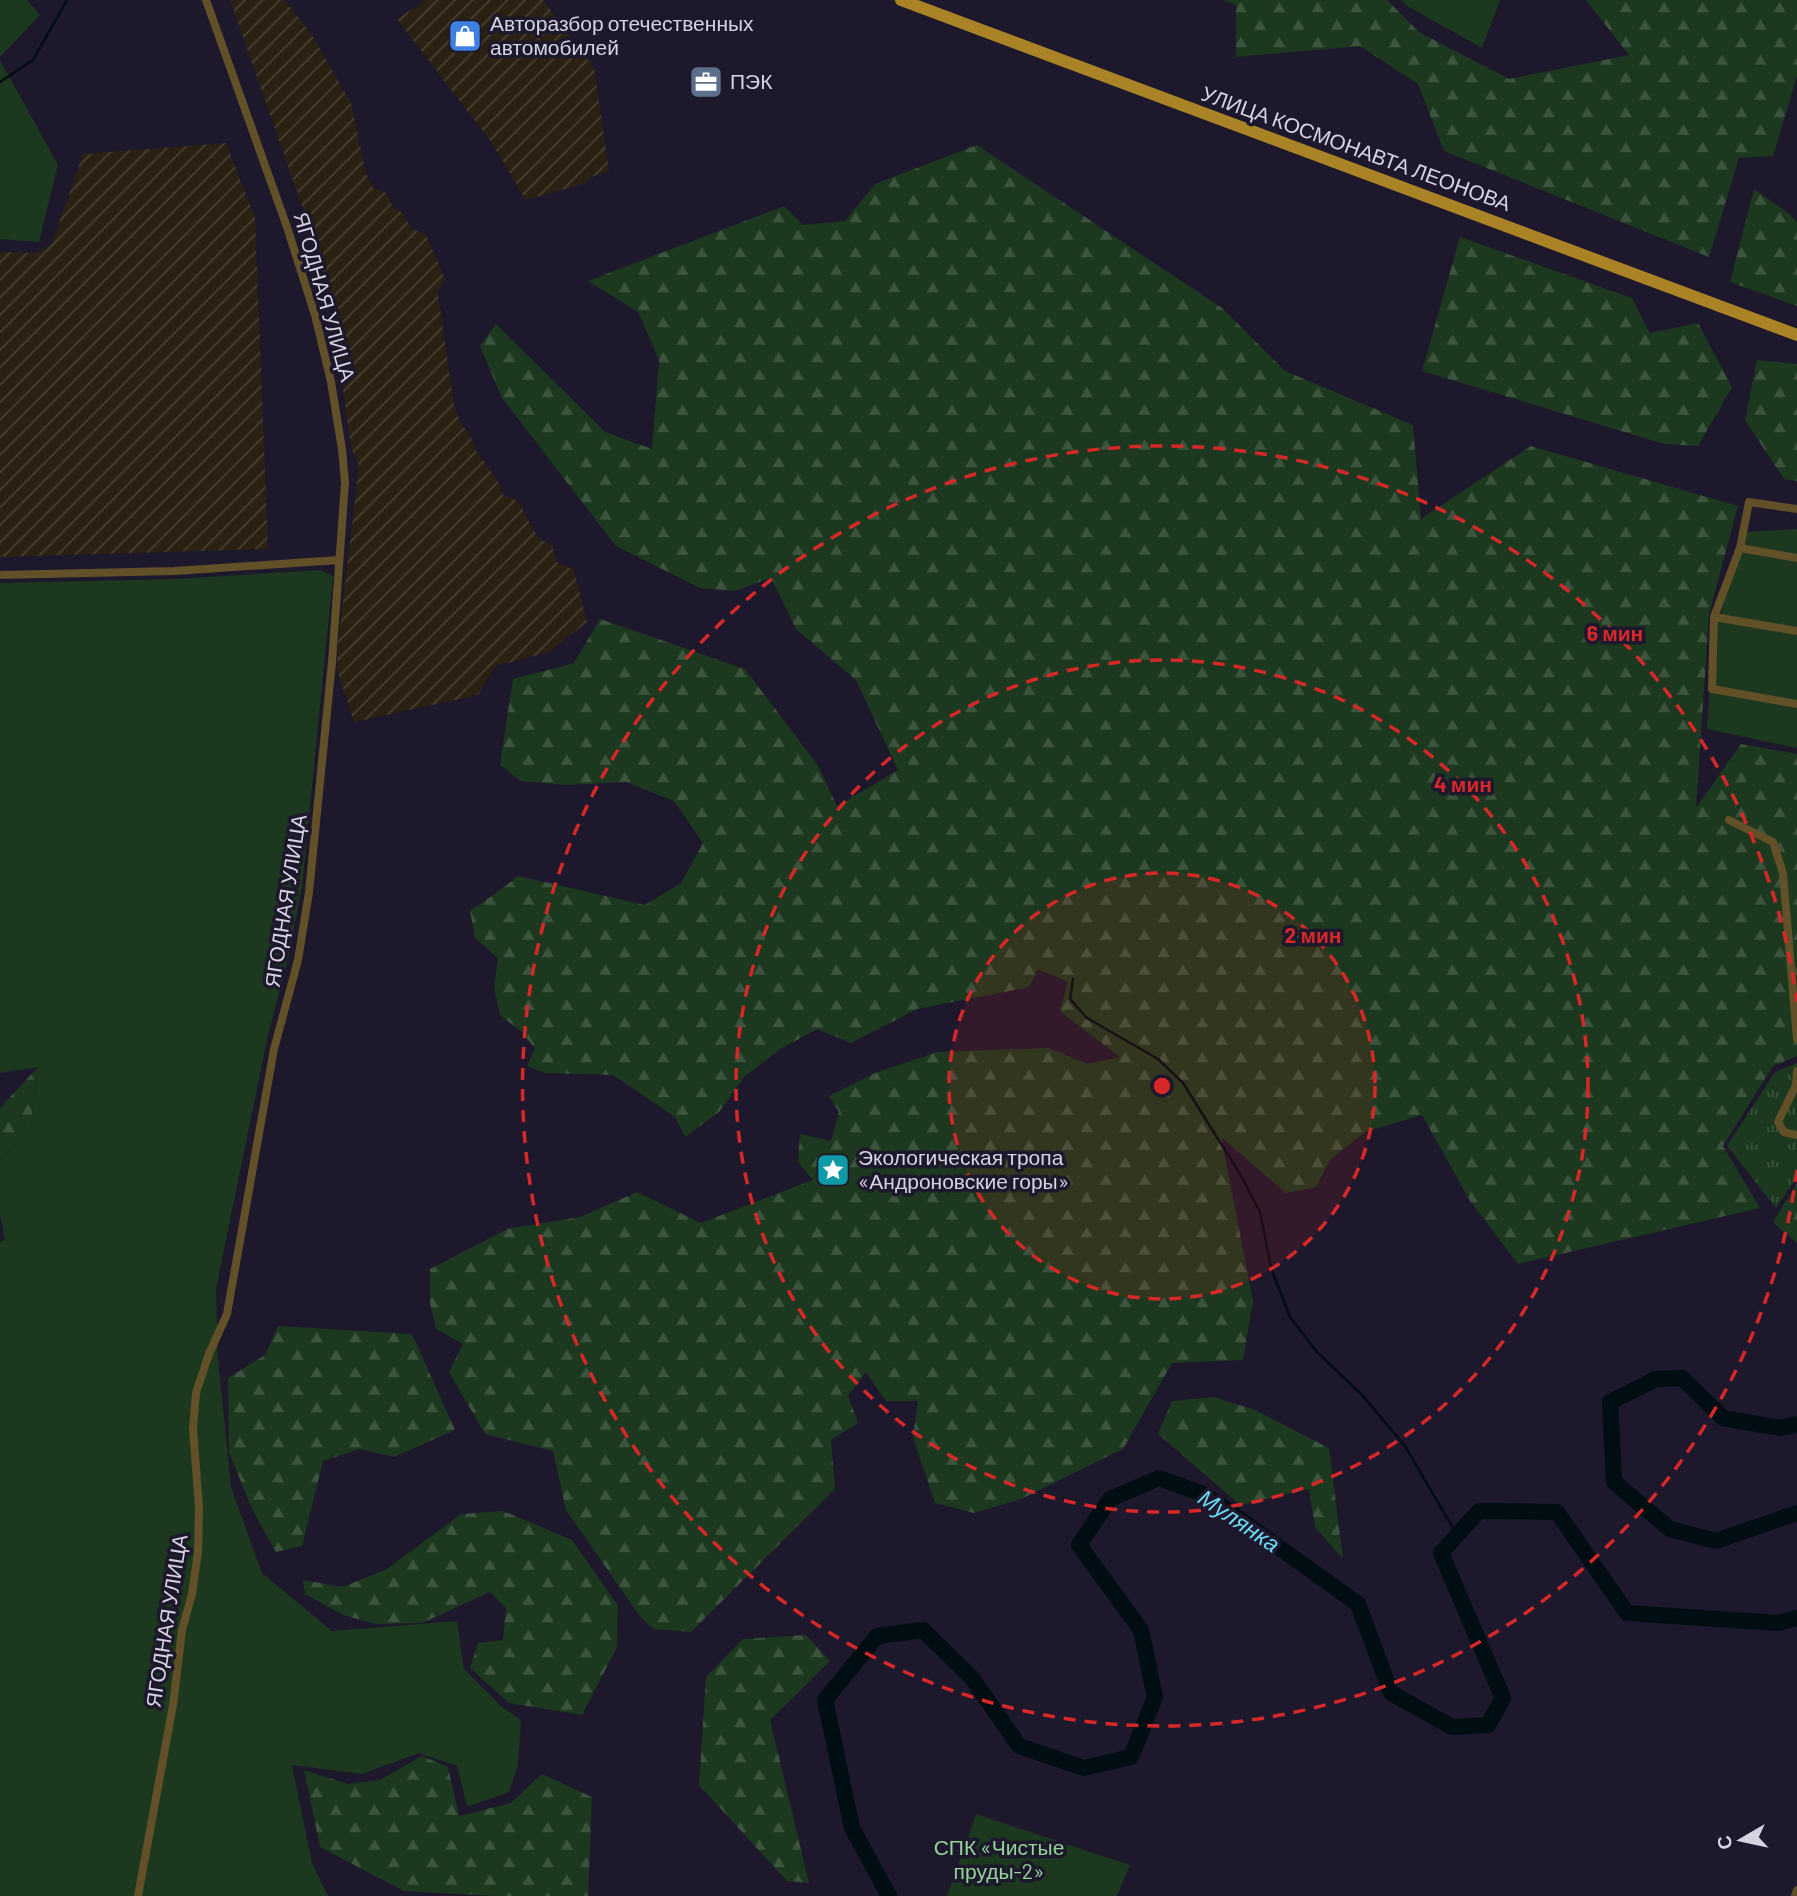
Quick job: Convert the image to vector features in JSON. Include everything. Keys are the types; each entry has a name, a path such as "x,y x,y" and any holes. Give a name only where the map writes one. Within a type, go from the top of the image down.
{"main road":[{"name":"УЛИЦА КОСМОНАВТА ЛЕОНОВА","path":"901,0 1797,335"}],"street":[{"name":"ЯГОДНАЯ УЛИЦА","path":"138,1896 173,1705 182,1630 192,1594 198,1552 199,1508 193,1427 196,1393 209,1354 227,1314 274,1049 298,960 309,892 345,483 341,439 324,350 287,227 206,0"},
{"path":"1797,509 1749,502 1740,548 1714,617 1712,689 1797,704"},
{"path":"1740,548 1797,558"},
{"path":"0,575 175,571 339,560"},
{"path":"1714,617 1797,631"},
{"path":"1729,820 1773,842 1783,873 1797,1039"},
{"path":"1797,1071 1796,1085 1778,1122 1784,1132 1797,1135"},
{"path":"1795,1896 1797,1890"}],"shaded area":[{"path":"230,0 285,0 312,35 351,103 366,173 373,188 386,193 393,207 404,214 411,228 426,235 445,279 438,293 454,406 461,424 498,481 503,495 518,501 538,538 552,545 557,562 574,570 587,622 549,652 495,666 478,695 354,722 337,669 359,466 351,448 332,311 304,212"},
{"path":"426,0 543,0 594,68 609,171 591,177 585,183 526,200 491,142 397,19"},
{"path":"226,143 255,218 268,549 0,557 0,252 37,253 52,243 83,154"}],"green space":[{"path":"0,0 27,0 40,15 0,57"},
{"path":"1223,0 1387,0 1419,32 1509,79 1629,55 1586,0 1797,0 1797,76 1773,156 1739,158 1709,257 1444,151 1418,84 1360,46 1236,57 1236,5"},
{"path":"1400,0 1500,0 1482,48"},
{"path":"0,60 58,165 39,242 0,239"},
{"path":"977,145 1222,308 1285,371 1413,425 1421,519 1531,446 1738,506 1709,614 1696,808 1741,744 1797,754 1797,1056 1773,1066 1723,1146 1760,1208 1518,1264 1470,1201 1422,1115 1365,1132 1330,1160 1316,1187 1286,1193 1221,1137 1253,1301 1243,1360 1172,1363 1123,1449 1021,1499 974,1513 935,1503 913,1438 918,1401 886,1401 866,1372 848,1396 858,1423 831,1440 835,1489 691,1632 654,1629 641,1618 566,1510 553,1451 485,1434 449,1372 463,1344 436,1329 430,1303 430,1269 507,1229 580,1217 637,1192 701,1223 813,1180 798,1162 800,1134 831,1141 839,1112 829,1096 875,1073 937,1052 1049,1048 1087,1064 1120,1057 1060,1011 1068,982 1038,969 1029,987 917,1009 851,1043 817,1029 782,1048 745,1076 719,1112 685,1137 675,1117 613,1075 545,1073 527,1066 535,1049 523,1033 500,1015 494,988 498,958 475,938 470,911 518,876 645,905 681,883 703,843 674,801 626,782 565,785 521,781 500,765 513,679 574,663 600,619 745,669 819,767 837,806 898,770 856,680 796,629 771,578 735,591 700,588 616,546 502,398 480,346 496,324 605,432 652,449 659,360 638,312 588,281 784,206 803,225 845,221 875,184"},
{"path":"1754,189 1797,222 1797,306 1730,282"},
{"path":"1460,237 1632,298 1650,333 1698,323 1732,387 1698,446 1664,444 1422,371"},
{"path":"1757,360 1797,364 1797,481 1784,479 1745,420"},
{"path":"1797,529 1797,748 1707,729 1713,640 1744,532"},
{"path":"320,570 333,576 302,886 288,959 268,1035 216,1289 218,1357 231,1487 262,1573 332,1631 457,1621 464,1669 502,1707 521,1720 518,1764 509,1792 467,1807 457,1766 419,1753 362,1774 292,1765 312,1863 328,1896 0,1896 0,1242 5,1240 0,1215 0,1160 30,1129 38,1067 0,1073 0,583 175,579"},
{"path":"1797,1063 1797,1177 1776,1208 1727,1146 1775,1072"},
{"path":"38,1067 30,1129 0,1160 0,1108"},
{"path":"1797,1183 1797,1243 1773,1222"},
{"path":"278,1326 412,1334 455,1430 394,1457 360,1449 323,1461 302,1546 276,1552 251,1507 229,1452 228,1378 265,1355"},
{"path":"1214,1397 1255,1410 1329,1448 1343,1559 1315,1527 1309,1489 1240,1505 1158,1434 1172,1401"},
{"path":"503,1511 572,1540 618,1606 617,1647 582,1715 509,1703 470,1668 478,1643 503,1640 506,1608 490,1592 422,1623 376,1624 343,1615 305,1594 303,1580 343,1587 387,1569 461,1514"},
{"path":"806,1635 830,1661 770,1720 809,1883 787,1881 699,1785 706,1677 743,1639"},
{"path":"422,1756 448,1767 459,1816 511,1803 542,1774 592,1797 588,1896 496,1896 404,1891 320,1847 304,1770 348,1784 380,1780"},
{"name":"СПК «Чистые пруды-2»","path":"976,1814 1130,1865 1117,1896 947,1896"}],"waterway":[{"path":"0,82 33,60 67,0"},
{"path":"1073,979 1070,999 1087,1018 1158,1059 1183,1083 1240,1174 1260,1212 1271,1268 1290,1317 1316,1351 1362,1395 1405,1446 1457,1535"},
{"name":"Мулянка","path":"1797,1424 1781,1428 1723,1418 1682,1378 1656,1379 1610,1402 1614,1482 1670,1529 1716,1541 1797,1513"},
{"name":"Мулянка","path":"889,1896 852,1828 825,1700 877,1636 923,1630 972,1678 1019,1746 1084,1768 1131,1757 1155,1697 1141,1630 1079,1545 1110,1499 1159,1478 1206,1495 1358,1604 1391,1693 1452,1727 1488,1725 1503,1698 1441,1553 1479,1511 1557,1512 1627,1613 1778,1623 1797,1618"}],"place":[{"name":"Авторазбор отечественных автомобилей","path":"465,36"},
{"name":"ПЭК","path":"706,82"},
{"name":"Экологическая тропа «Андроновские горы»","path":"833,1170"}]}
